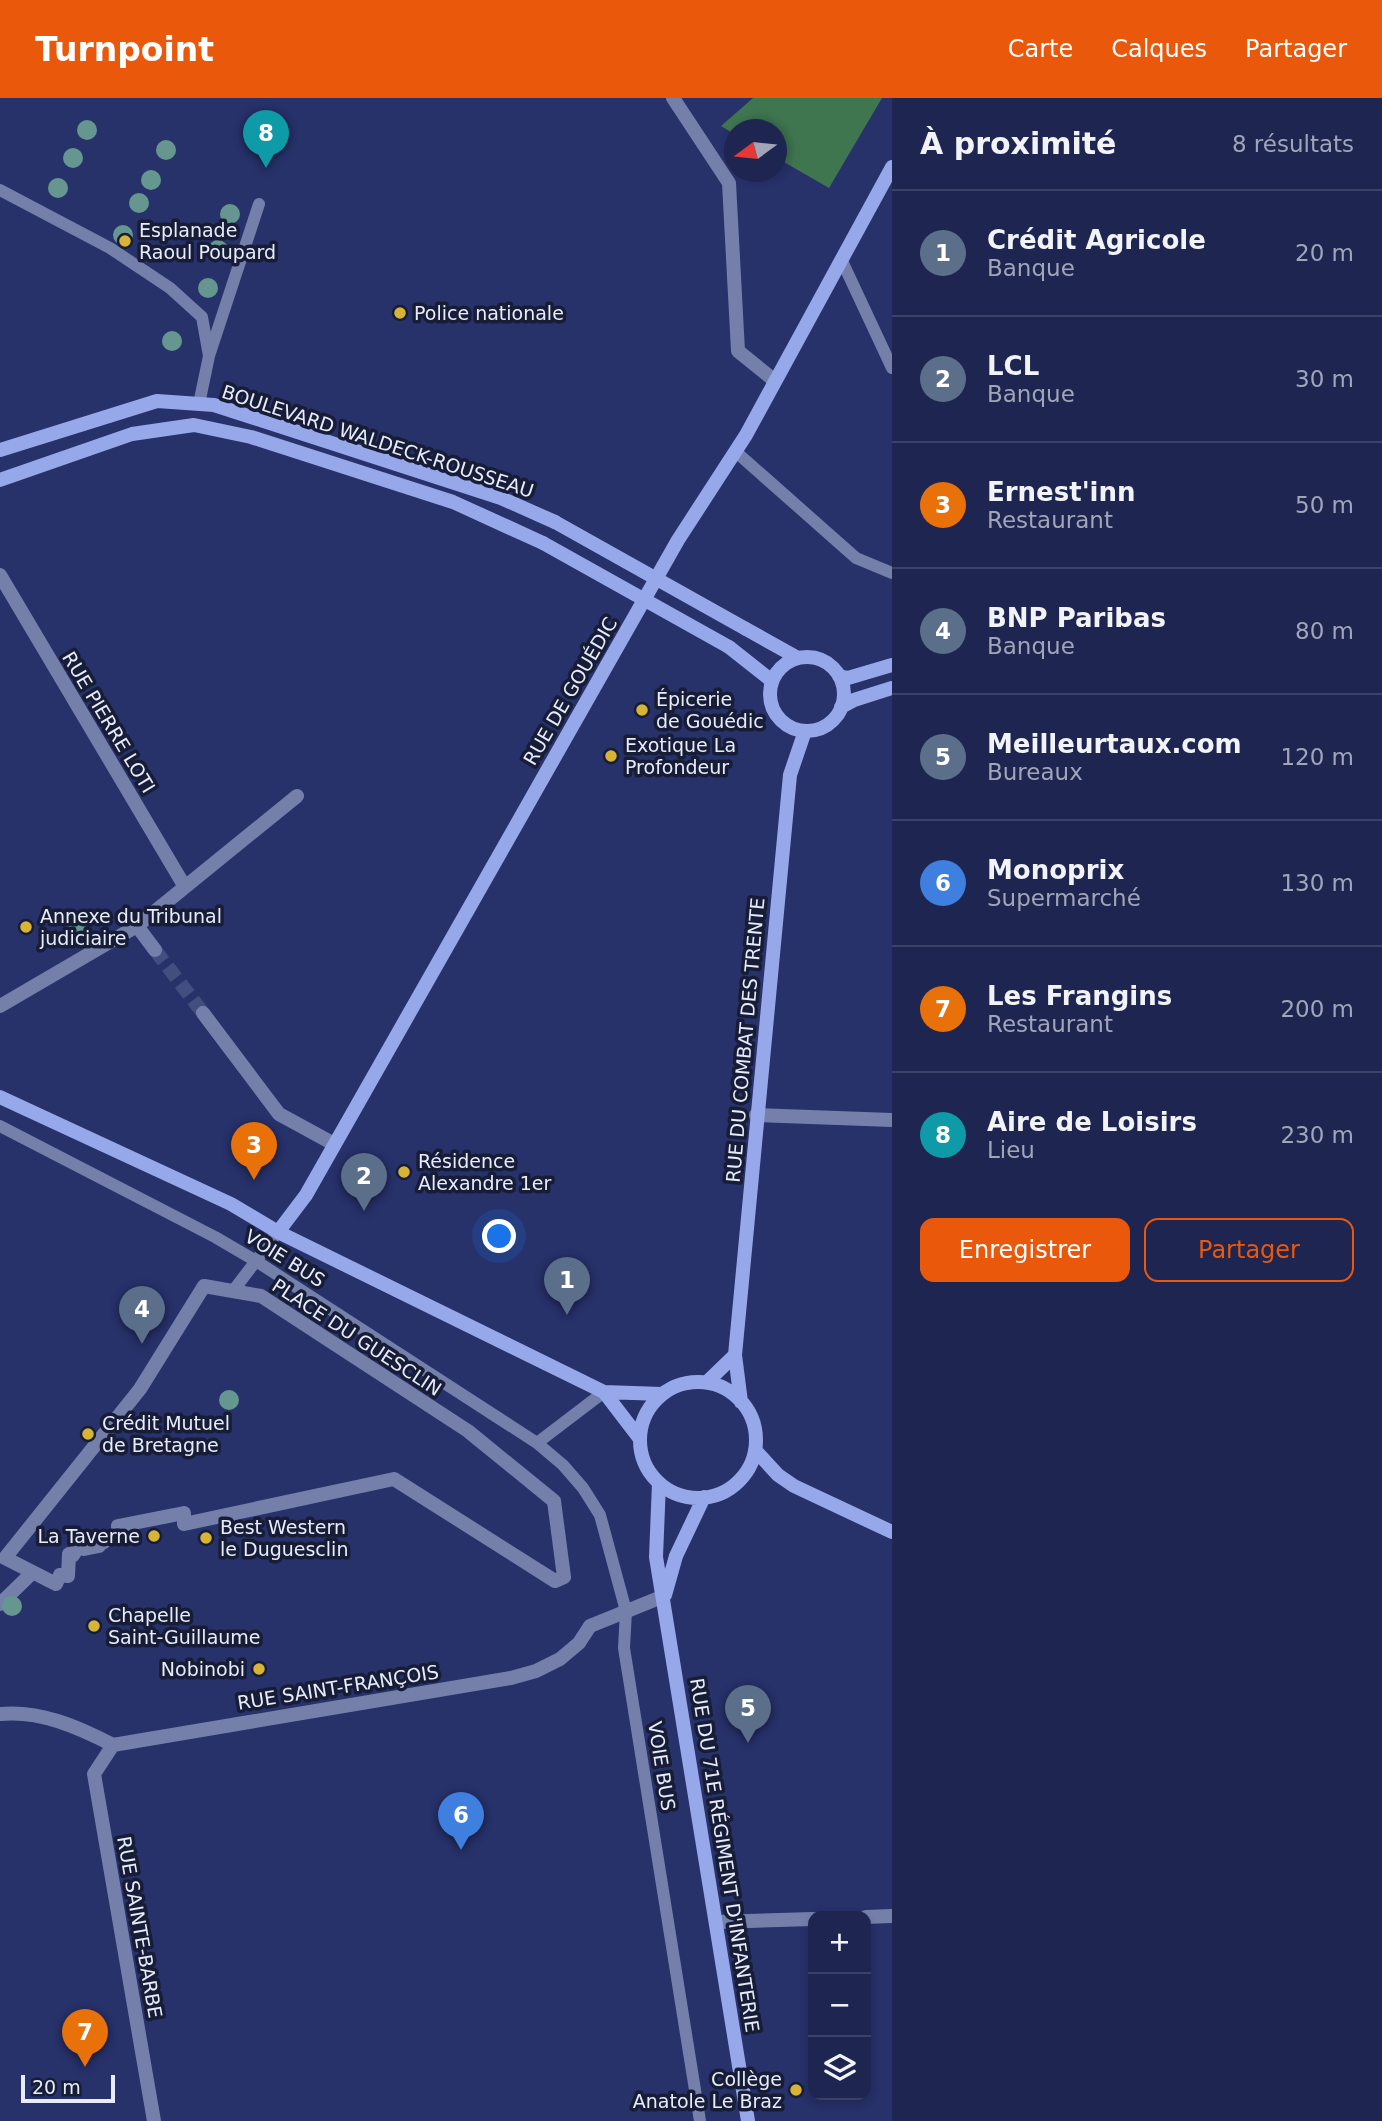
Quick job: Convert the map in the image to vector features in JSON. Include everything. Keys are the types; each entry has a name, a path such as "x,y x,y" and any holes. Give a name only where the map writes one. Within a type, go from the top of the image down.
{"main road":[{"name":"RUE DE GOUÉDIC","path":"278,1232 306,1195 678,540 735,452 892,167"},
{"name":"BOULEVARD WALDECK-ROUSSEAU","path":"0,450 157,401 214,405 501,498 555,522 799,659"},
{"path":"0,480 132,434 194,425 251,437 453,502 543,543 729,647 772,681"},
{"path":"839,676 842,686 841,707 832,722 818,729 805,731 786,725 774,712 771,701 772,681 787,663 799,659 821,661 839,676 848,678 892,665"},
{"path":"841,707 892,688"},
{"name":"RUE DU COMBAT DES TRENTE","path":"741,1402 735,1354 756,1115 790,775 805,731"},
{"path":"0,1097 231,1205 278,1232 604,1392 662,1394"},
{"path":"706,1382 735,1354"},
{"path":"706,1382 720,1386 741,1402 751,1416 755,1450 746,1472 720,1493 688,1497 659,1483 648,1471 640,1439 642,1422 650,1407 662,1394 675,1386 706,1382"},
{"path":"604,1392 640,1439"},
{"path":"755,1450 778,1475 892,1532"},
{"path":"746,1472 778,1475"},
{"name":"RUE DU 71E RÉGIMENT D'INFANTERIE","path":"659,1483 656,1557 748,2121"},
{"path":"664,1596 676,1556 704,1497"}],"street":[{"path":"673,98 729,183 738,351 775,381"},
{"name":"RUE PIERRE LOTI","path":"0,575 186,887"},
{"path":"0,1006 137,926 296,796"},
{"path":"137,926 155,950"},
{"path":"203,1013 279,1114 334,1144"},
{"path":"756,1115 892,1120"},
{"name":"PLACE DU GUESCLIN","path":"204,1286 233,1292 261,1296 468,1431 554,1501 564,1577 555,1581 394,1479 184,1524 184,1513 118,1526 118,1536 103,1539 104,1542 98,1543 99,1546 85,1549 84,1545 79,1546 73,1555 69,1555 68,1576 60,1575 56,1584 5,1558 140,1389 204,1286"},
{"path":"0,1604 32,1573"},
{"name":"RUE SAINT-FRANÇOIS","path":"113,1745 511,1678 536,1671 560,1659 579,1643 590,1626 664,1596"},
{"path":"0,1714 15,1713 72,1724 113,1745"},
{"name":"RUE SAINTE-BARBE","path":"113,1745 94,1774 153,2121"},
{"path":"871,1917 892,1916"},
{"path":"716,1922 808,1919"}],"lane":[{"path":"0,190 110,248 170,288 202,317 209,356"},
{"path":"199,404 209,356 259,204"},
{"path":"842,261 892,368"},
{"path":"735,452 856,558 892,573"},
{"name":"VOIE BUS","path":"0,1126 215,1237 256,1261 537,1443 583,1488 600,1515 626,1611 624,1648 700,2121"},
{"path":"233,1292 278,1232"},
{"path":"537,1443 604,1392"}],"green space":[{"path":"753,98 882,98 829,188 787,164 787,119 729,119"}],"tunnel":[{"path":"155,950 203,1013"}],"place":[{"name":"Aire de Loisirs","path":"266,168"},
{"name":"Esplanade Raoul Poupard","path":"125,241"},
{"name":"Police nationale","path":"400,313"},
{"name":"Épicerie de Gouédic","path":"642,710"},
{"name":"Exotique La Profondeur","path":"611,756"},
{"name":"Annexe du Tribunal judiciaire","path":"26,927"},
{"name":"Résidence Alexandre 1er","path":"404,1172"},
{"name":"Ernest'inn","path":"254,1180"},
{"name":"LCL","path":"364,1211"},
{"name":"Crédit Agricole","path":"567,1315"},
{"name":"BNP Paribas","path":"142,1344"},
{"name":"Crédit Mutuel de Bretagne","path":"88,1434"},
{"name":"La Taverne","path":"154,1536"},
{"name":"Best Western le Duguesclin","path":"206,1538"},
{"name":"Chapelle Saint-Guillaume","path":"94,1626"},
{"name":"Nobinobi","path":"259,1669"},
{"name":"Meilleurtaux.com","path":"748,1743"},
{"name":"Monoprix","path":"461,1850"},
{"name":"Les Frangins","path":"85,2067"},
{"name":"Collège Anatole Le Braz","path":"796,2090"}]}
